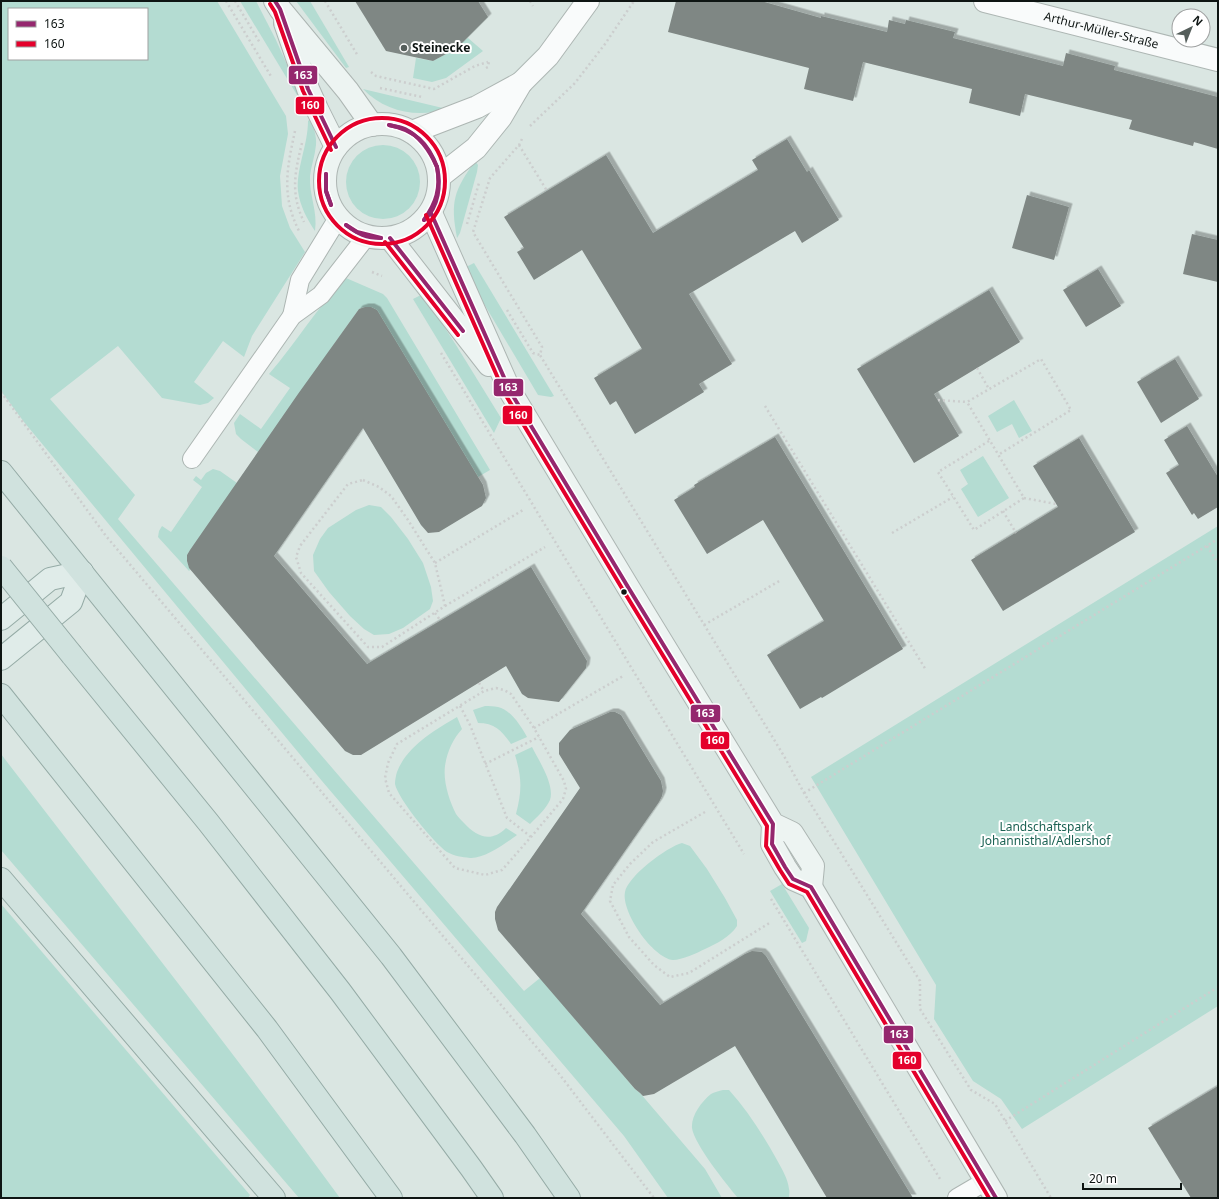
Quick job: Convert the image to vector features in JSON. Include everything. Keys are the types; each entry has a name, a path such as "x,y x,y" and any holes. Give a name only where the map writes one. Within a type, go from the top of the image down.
{"highway":[{"path":"1,472 391,956 525,1135 569,1198"},
{"path":"1,567 208,822 340,991 492,1198"},
{"path":"6,702 267,1029 391,1198"},
{"path":"1,879 274,1198"}],"main road":[{"path":"1,619 50,580 82,572"},
{"path":"1,659 71,602 82,572"}],"street":[{"path":"412,132 477,107 520,83 548,56 588,1"},
{"name":"Arthur-Müller-Straße","path":"985,1 1218,60"},
{"path":"277,5 348,91 372,125"},
{"path":"277,5 308,89 336,147"},
{"path":"439,178 476,148 501,118 520,83"},
{"path":"386,124 400,126 412,132 426,144 435,160 439,178 438,197 431,213 419,226 405,234 390,238 366,236 351,229 338,218 330,205 325,190 325,175 328,160 336,147 346,136 358,129 372,125 386,124"},
{"path":"431,213 510,391 773,824 792,833 809,860 812,866 811,887 991,1189"},
{"path":"390,238 510,391"}],"lane":[{"path":"292,316 300,280 338,218"},
{"path":"192,459 292,316 321,295 366,236"},
{"path":"957,1198 991,1189"}],"path":[{"path":"226,1 273,79"},
{"path":"235,1 262,47"},
{"path":"325,1 361,61"},
{"path":"530,1 533,6"},
{"path":"528,129 575,83 605,44 634,1"},
{"path":"365,68 376,76 434,89 475,66 489,61 488,67 483,71"},
{"path":"374,86 425,97"},
{"path":"295,130 289,160 287,190 291,210 298,229 302,235"},
{"path":"525,134 519,145 490,178 473,232 542,348 540,355"},
{"path":"302,142 294,182 296,201 300,214 306,225"},
{"path":"519,145 547,191"},
{"path":"466,230 480,179"},
{"path":"371,272 388,278"},
{"path":"506,308 533,353 540,355 784,756 804,793 920,981 920,1009 971,1090 995,1104 1051,1198"},
{"path":"438,348 745,855"},
{"path":"938,400 967,402 1040,359 1071,410 998,455"},
{"path":"976,368 989,389"},
{"path":"1,392 106,536 560,1075 654,1198"},
{"path":"967,402 1024,498"},
{"path":"765,406 926,670"},
{"path":"990,441 938,472 974,530 1024,498 1056,504"},
{"path":"445,606 435,563 408,520 391,496 379,487 363,480 348,484 300,546 296,557 301,573 368,647 382,646 435,612 545,547"},
{"path":"892,533 953,497"},
{"path":"435,563 523,510"},
{"path":"1003,511 1016,533"},
{"path":"804,793 1218,539"},
{"path":"1207,546 1218,563"},
{"path":"704,625 781,580"},
{"path":"435,612 440,620"},
{"path":"534,728 623,676"},
{"path":"479,683 484,692"},
{"path":"496,688 511,694 534,728 564,781 566,789 563,799 502,870 485,876 455,868 389,793 385,778 388,763 397,744 484,692 496,688"},
{"path":"460,706 470,725 507,818 531,837"},
{"path":"485,764 539,737"},
{"path":"705,812 653,842 630,864 613,886 610,901 628,937 654,965 670,977 689,972 771,922"},
{"path":"769,895 943,1184"},
{"path":"1004,1121 1218,987"}],"green space":[{"path":"1,1 217,1 286,116 288,134 280,176 282,206 290,228 305,252 252,336 244,357 223,341 194,382 214,398 208,403 200,405 162,398 118,346 50,399 135,495 118,519 524,991 540,978 705,1169 722,1198 668,1198 624,1136 322,781 24,422 1,391"},
{"path":"240,1 256,1 276,40 300,94 297,95"},
{"path":"296,1 310,1 349,67 346,68"},
{"path":"468,38 483,51 446,78 432,82 413,78 416,58 433,61 446,54"},
{"path":"363,89 447,109 424,113 402,111 381,103"},
{"path":"311,118 316,142 310,176 316,224 315,231 304,212 298,191 299,174 308,121"},
{"path":"383,145 397,148 409,156 417,168 420,182 417,196 409,208 397,216 383,219 369,216 357,208 349,196 346,182 349,168 357,156 369,148"},
{"path":"475,161 478,165 477,172 460,233 457,238 454,205 462,180"},
{"path":"474,263 554,396 538,395 480,297 466,267"},
{"path":"346,278 383,294 387,298 490,470 478,477 365,307 359,309 258,452 236,434 234,423 240,414 261,429 290,388 269,374 335,289"},
{"path":"423,294 501,418 494,433 413,299"},
{"path":"1014,400 1032,431 1019,438 1012,424 997,432 988,416"},
{"path":"983,456 1009,498 978,517 961,489 968,484 960,470"},
{"path":"213,469 220,471 237,483 187,555 189,571 158,537 159,531 162,526 171,532 202,487 193,480 196,476 201,480 206,473"},
{"path":"369,505 381,507 408,539 423,563 431,587 433,601 430,609 403,628 389,634 374,635 364,629 350,616 329,592 314,571 313,555 320,539 328,528 356,510"},
{"name":"Landschaftspark Johannisthal/Adlershof","path":"1218,526 1218,1006 1022,1129 1001,1099 973,1081 934,1019 936,985 811,777"},
{"path":"485,706 498,707 507,711 519,723 527,737 511,744 494,726 478,723 473,710"},
{"path":"457,717 462,729 453,741 445,766 447,790 456,814 469,828 479,835 490,837 495,836 506,828 517,835 495,850 476,858 455,855 447,852 441,847 409,810 395,784 397,773 408,754 431,733"},
{"path":"532,747 546,773 551,794 550,800 546,807 530,824 516,814 520,784 519,771 515,755"},
{"path":"1,754 214,1030 340,1198 299,1198 1,850"},
{"path":"682,843 690,846 707,869 737,920 737,926 727,937 714,945 681,959 673,960 656,951 640,933 628,911 625,901 625,892 633,878 649,863 667,850"},
{"path":"782,884 809,928 806,941 802,943 770,891"},
{"path":"1,904 250,1195 248,1198 1,1198"},
{"path":"723,1090 729,1090 736,1098 766,1141 786,1178 789,1198 738,1198 726,1184 698,1144 692,1128 695,1114 700,1105 711,1094"}],"building":[{"path":"355,1 478,1 488,17 460,45 433,61 386,51"},
{"path":"676,1 761,1 821,18 821,16 887,32 889,20 905,24 906,20 955,32 953,38 1063,66 1066,53 1115,66 1114,70 1218,97 1218,149 1194,142 1193,146 1129,129 1132,120 1025,94 1020,116 969,103 972,89 863,62 853,101 804,89 809,68 668,32"},
{"path":"787,139 807,172 809,170 839,220 802,243 795,231 689,294 732,364 699,384 704,392 635,434 616,401 610,405 594,378 642,349 582,250 534,280 517,252 524,248 504,217 606,155 653,233 758,170 752,160"},
{"path":"1027,195 1069,207 1054,260 1012,248"},
{"path":"1192,234 1218,240 1218,282 1183,274"},
{"path":"1098,269 1121,306 1086,327 1063,290"},
{"path":"989,290 1020,342 934,394 959,436 914,463 857,369"},
{"path":"371,307 377,310 483,485 486,498 482,506 439,532 428,533 421,525 363,428 274,556 367,664 531,567 587,661 586,668 559,702 528,698 522,694 506,666 361,755 353,755 345,751 189,568 187,555 298,394 359,309"},
{"path":"1175,359 1199,399 1161,423 1137,382"},
{"path":"1187,426 1218,477 1218,507 1198,519 1194,513 1192,515 1166,473 1179,465 1164,440"},
{"path":"775,437 903,649 822,698 821,697 800,709 767,655 824,621 763,520 707,554 674,500 695,487 694,485"},
{"path":"1079,438 1135,532 1003,611 971,560 1058,507 1033,466"},
{"path":"610,712 615,712 621,715 661,781 663,791 659,802 581,914 660,1005 745,954 752,951 762,952 766,956 913,1198 827,1198 735,1046 654,1094 643,1096 635,1089 498,930 495,919 497,907 580,788 559,754 559,743 570,730"},
{"path":"1218,1086 1218,1198 1191,1198 1148,1128"}],"transit line":[{"name":"163","path":"275,1 280,9 308,89 336,147"},
{"name":"160","path":"270,4 275,12 303,91 331,150"},
{"name":"160","path":"388,118 412,125 427,136 438,151 444,169 445,181 444,193 438,211 427,226 412,237 394,243 376,244 352,237 337,226 326,211 320,193 319,175 326,151 337,136 352,125 370,119 388,118"},
{"name":"163","path":"389,125 406,130 425,144 437,167"},
{"name":"163","path":"389,125 405,129 416,136 428,150 437,167"},
{"name":"163","path":"424,220 432,208 438,189 437,167"},
{"name":"163","path":"424,220 433,209 438,195 439,181 437,167"},
{"name":"163","path":"326,174 326,191 331,205"},
{"name":"163","path":"326,174 326,191 331,205"},
{"name":"163","path":"431,213 510,391 773,824 772,844 785,867 793,879 811,887 996,1198"},
{"name":"160","path":"426,215 505,394 767,826 766,846 780,870 789,884 807,892 989,1198"},
{"name":"163","path":"346,225 357,232 381,238"},
{"name":"163","path":"346,225 362,235 381,238"},
{"name":"163","path":"390,238 463,331"},
{"name":"160","path":"385,242 458,335"}],"place":[{"name":"Steinecke","path":"404,48"}]}
